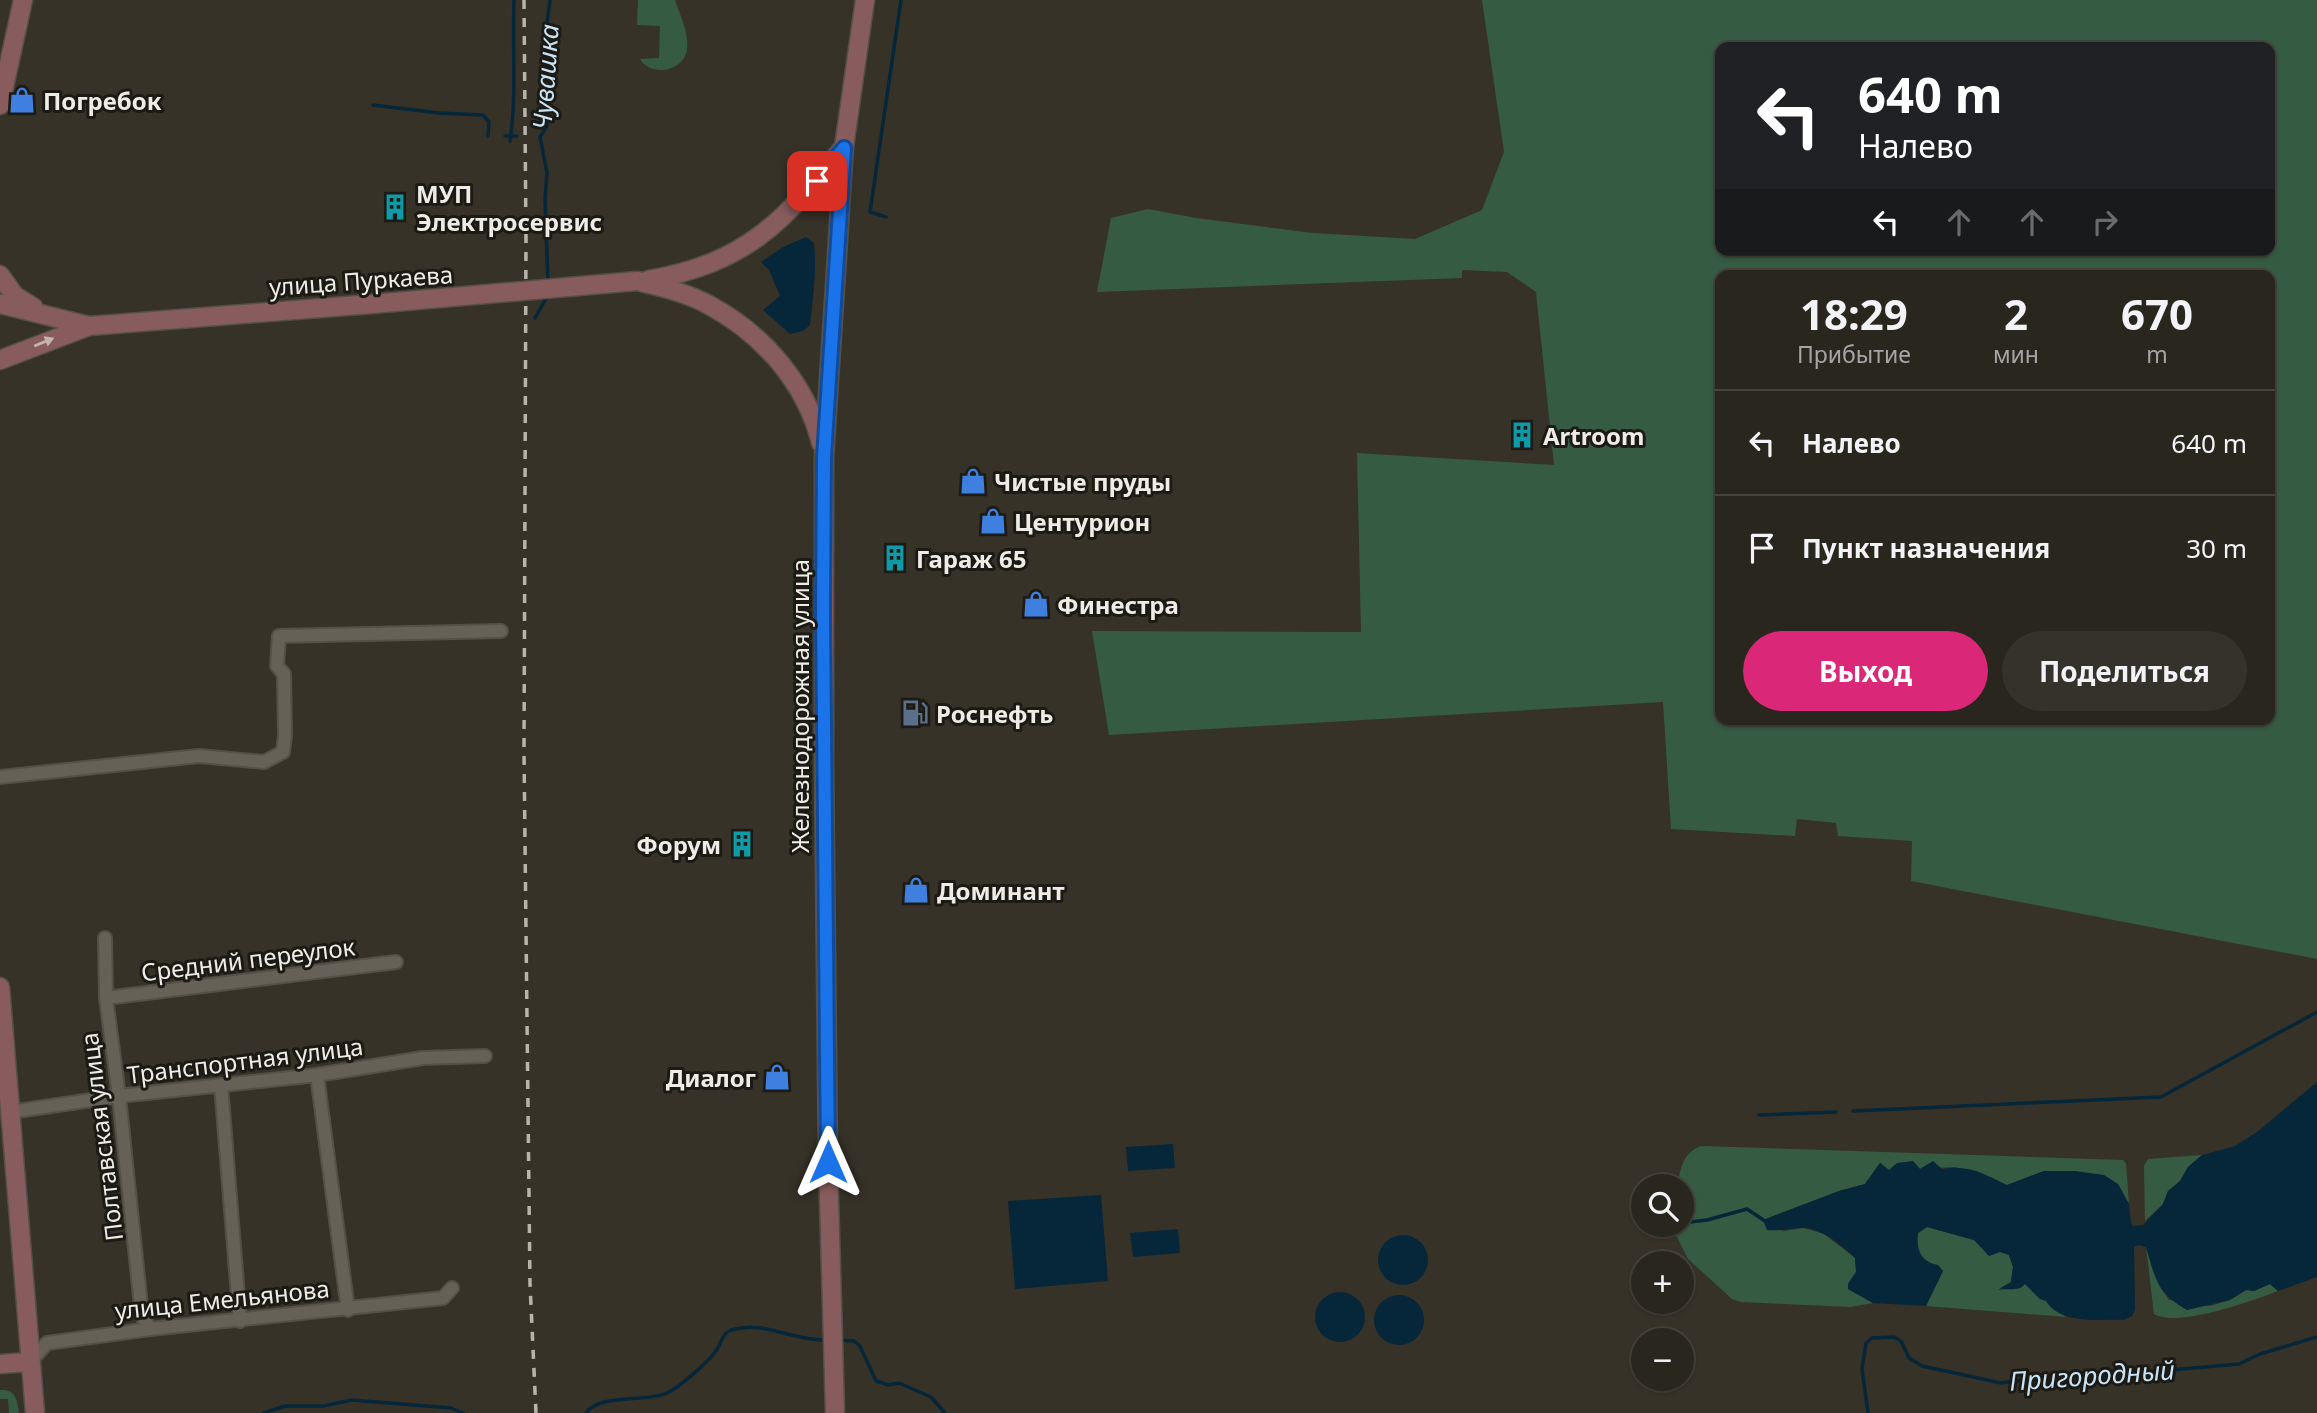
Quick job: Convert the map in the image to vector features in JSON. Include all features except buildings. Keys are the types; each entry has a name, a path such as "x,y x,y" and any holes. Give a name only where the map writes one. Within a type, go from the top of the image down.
{"main road":[{"path":"0,105 23,0"},
{"name":"Железнодорожная улица","path":"835,1413 828,1162 823,653 824,457 844,148 865,0"},
{"path":"637,281 675,275 711,264 745,247 776,225 803,198 844,148"},
{"path":"0,275 15,296 30,306 65,320"},
{"path":"637,281 673,290 707,304 739,323 766,347 790,375 806,401 817,428 824,457"},
{"name":"улица Пуркаева","path":"89,326 637,281"},
{"path":"0,304 89,326"},
{"path":"0,360 89,326"},
{"path":"0,987 35,1413"},
{"path":"0,1364 30,1362"}],"street":[{"path":"0,777 199,756 264,762 283,752 284,674 277,666 279,636 501,631"},
{"name":"Полтавская улица","path":"105,938 106,998 142,1316 150,1329"},
{"name":"Средний переулок","path":"106,998 396,961"},
{"name":"Транспортная улица","path":"10,1112 119,1096 317,1075 423,1058 485,1056"},
{"path":"317,1075 348,1310"},
{"path":"221,1085 240,1321"},
{"name":"улица Емельянова","path":"30,1362 47,1343 150,1329 443,1298 452,1288"}],"green space":[{"path":"638,0 675,0 684,24 687,49 685,57 674,67 652,69 640,59 659,58 660,26 637,25"},
{"path":"1482,0 2317,0 2317,959 1911,881 1912,841 1838,836 1836,823 1797,819 1795,836 1671,829 1663,702 1109,735 1092,631 1361,632 1357,453 1554,465 1536,292 1507,272 1462,270 1462,278 1097,292 1111,218 1148,209 1313,233 1415,239 1482,210 1504,152"},
{"path":"1701,1146 2123,1160 2126,1164 2129,1204 2118,1184 2044,1171 2007,1185 1955,1167 1889,1170 1880,1163 1865,1184 1763,1220 1783,1231 1804,1228 1824,1234 1855,1258 1856,1272 1848,1284 1848,1289 1873,1303 1850,1307 1741,1302 1732,1299 1694,1264 1694,1251 1684,1251 1677,1237 1694,1237 1694,1174 1680,1174 1686,1157"},
{"path":"2202,1155 2188,1167 2180,1181 2168,1191 2163,1204 2145,1221 2144,1166 2148,1159"},
{"path":"1927,1227 1974,1240 2009,1255 2013,1267 2011,1282 2000,1288 2021,1288 2025,1283 2040,1299 2066,1317 1926,1306 1943,1271 1926,1260 1920,1252 1918,1233"},
{"path":"2146,1247 2160,1287 2169,1300 2210,1306 2230,1300 2246,1290 2254,1291 2270,1284 2278,1291 2197,1316 2180,1318 2154,1314"},
{"path":"0,1390 13,1393 19,1413 9,1413 8,1399 0,1399"}],"water":[{"path":"806,237 814,243 815,253 810,325 803,331 790,334 763,310 780,296 769,270 761,262 783,247"},
{"path":"2317,1082 2317,1277 2278,1291 2270,1284 2254,1291 2246,1290 2230,1300 2187,1310 2163,1291 2146,1247 2139,1245 2134,1247 2135,1309 2132,1316 2124,1320 2081,1319 2053,1309 2025,1284 2016,1289 1998,1290 2011,1282 2013,1267 2009,1255 2000,1252 1989,1256 1974,1240 1927,1227 1918,1233 1920,1254 1943,1271 1926,1306 1873,1303 1848,1289 1848,1284 1856,1272 1855,1258 1837,1243 1808,1228 1767,1230 1763,1220 1865,1184 1880,1163 1889,1170 1897,1163 1913,1161 1920,1169 1933,1161 1942,1169 1968,1169 2007,1185 2044,1171 2104,1175 2118,1184 2129,1204 2133,1226 2143,1225 2163,1204 2168,1191 2180,1181 2188,1167 2202,1155 2235,1146 2257,1132"},
{"path":"1173,1144 1175,1168 1128,1171 1126,1147"},
{"path":"1101,1195 1108,1281 1015,1289 1008,1201"},
{"path":"1178,1229 1180,1253 1133,1257 1130,1233"},
{"path":"1403,1235 1421,1242 1428,1260 1421,1278 1403,1285 1385,1278 1378,1260 1385,1242"},
{"path":"1340,1292 1358,1299 1365,1317 1358,1335 1340,1342 1322,1335 1315,1317 1322,1299"},
{"path":"1399,1295 1417,1302 1424,1320 1417,1338 1399,1345 1381,1338 1374,1320 1381,1302"}],"waterway":[{"path":"510,141 514,88 514,0"},
{"name":"Чувашка","path":"548,284 545,198 547,173 540,137 547,126 544,63 550,0"},
{"path":"886,217 870,212 901,0"},
{"path":"373,105 483,115 489,122 488,136"},
{"path":"505,136 517,136"},
{"name":"Чувашка","path":"535,318 548,295"},
{"path":"1853,1111 2161,1097 2317,1012"},
{"path":"1759,1115 1836,1112"},
{"path":"1694,1222 1747,1209 1765,1221"},
{"name":"Пригородный","path":"586,1413 601,1403 647,1398 673,1390 707,1361 725,1334 731,1330 755,1327 826,1340"},
{"name":"Пригородный","path":"1868,1413 1862,1369 1866,1343 1872,1338 1894,1337 1901,1341 1909,1358 1922,1366 2001,1383 2053,1376 2102,1376 2239,1364 2260,1354 2317,1337"},
{"name":"Пригородный","path":"837,1340 854,1341 860,1346 876,1381 889,1385 899,1383 931,1397 945,1413"},
{"name":"Пригородный","path":"264,1413 285,1406 323,1406 352,1400 451,1408 463,1413"}],"railway":[{"path":"524,0 524,753 530,1284 536,1413"}],"place":[{"name":"Погребок","path":"22,100"},
{"name":"МУП Электросервис","path":"395,207"},
{"name":"Artroom","path":"1522,435"},
{"name":"Чистые пруды","path":"973,481"},
{"name":"Центурион","path":"993,521"},
{"name":"Гараж 65","path":"895,558"},
{"name":"Финестра","path":"1036,604"},
{"name":"Роснефть","path":"915,713"},
{"name":"Форум","path":"742,844"},
{"name":"Доминант","path":"916,890"},
{"name":"Диалог","path":"777,1077"}],"route":[{"path":"817,181 844,148 824,457 828,1162"}]}
